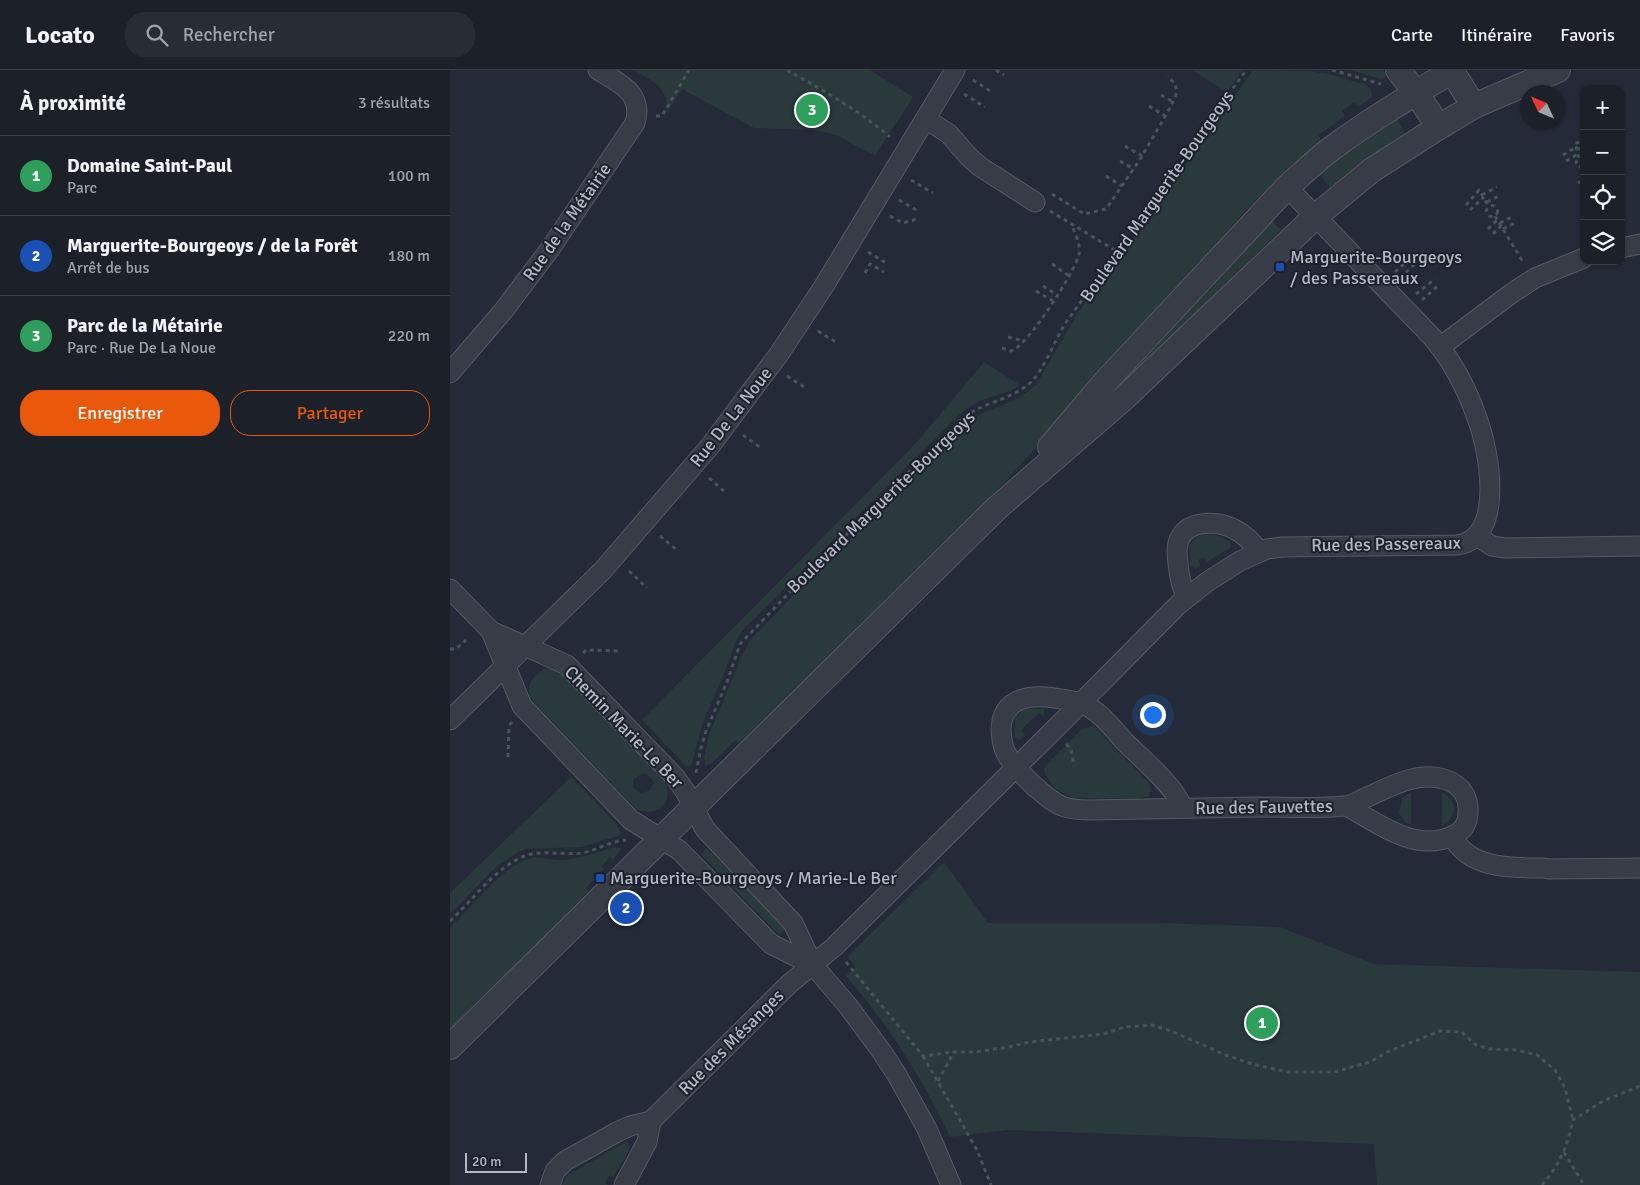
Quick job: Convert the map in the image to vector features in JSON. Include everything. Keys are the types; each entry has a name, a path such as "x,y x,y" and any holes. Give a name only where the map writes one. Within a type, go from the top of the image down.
{"street":[{"name":"Rue de la Métairie","path":"450,372 493,322 550,249 635,123 637,111 632,94 623,85 598,70"},
{"name":"Rue De La Noue","path":"450,720 578,596 630,540 699,459 755,388 832,274 955,70"},
{"path":"998,507 1106,381 1287,187 1318,159 1343,140 1452,70 1474,106"},
{"path":"450,1047 998,507 1122,400 1316,216 1372,170 1439,127 1474,106 1558,70"},
{"path":"1393,77 1416,93 1439,127"},
{"path":"926,119 949,134 979,166 1039,204"},
{"name":"Rue des Passereaux","path":"813,965 834,947 1188,597 1221,572 1260,552 1282,547 1457,545 1472,540 1477,536 1484,524 1489,504 1488,460 1478,420 1460,378 1440,347 1287,187"},
{"path":"1625,247 1640,244"},
{"path":"1440,347 1526,284 1559,267 1580,259"},
{"path":"1188,597 1180,579 1177,550 1178,541 1188,529 1204,523 1226,525 1246,537 1260,552"},
{"path":"1477,536 1492,546 1505,548 1640,546"},
{"name":"Chemin Marie-Le Ber","path":"450,589 491,631 522,706 631,820 679,850 771,944 813,965"},
{"name":"Chemin Marie-Le Ber","path":"491,631 567,665 675,777 685,791 705,829 793,923 813,965"},
{"path":"1016,768 1002,743 1003,717 1010,706 1020,699 1036,697 1049,697 1081,703"},
{"name":"Rue des Fauvettes","path":"1081,703 1104,720 1165,782 1178,798 1182,808"},
{"name":"Rue des Fauvettes","path":"1016,768 1046,797 1062,808 1073,810 1347,806 1410,779 1424,777 1444,779 1459,786 1466,795 1468,802 1466,824 1462,830 1452,836 1426,840 1406,837 1388,830 1347,806"},
{"path":"1452,836 1460,850 1470,857 1482,862 1517,868 1640,868"},
{"path":"813,965 866,1030 897,1075 927,1129 951,1185"},
{"name":"Rue des Mésanges","path":"550,1185 555,1171 565,1161 617,1132 630,1126 651,1121 789,984 813,965"},
{"path":"624,1185 647,1142 651,1121"}],"path":[{"path":"662,116 689,70"},
{"path":"787,70 810,82 870,120 890,137"},
{"path":"996,70 1004,75"},
{"name":"Boulevard Marguerite-Bourgeoys","path":"697,770 706,731 727,682 740,644 963,418 972,410 1014,393 1031,382 1060,331 1246,70"},
{"path":"1332,70 1393,77"},
{"path":"1052,193 1084,214 1106,209 1134,169 1172,102 1176,92 1176,84 1168,76"},
{"path":"973,80 990,91"},
{"path":"964,94 985,107"},
{"path":"1161,95 1172,102"},
{"path":"1149,106 1165,116"},
{"path":"1580,142 1575,143 1578,156 1576,164 1580,168"},
{"path":"1125,146 1142,156"},
{"path":"1563,155 1576,148 1580,148"},
{"path":"1566,160 1578,156"},
{"path":"1120,161 1134,169"},
{"path":"1106,176 1122,186"},
{"path":"911,180 933,193"},
{"path":"1470,210 1483,196 1497,188"},
{"path":"1466,205 1479,190 1487,202 1489,207 1486,211 1490,217 1499,222 1515,223"},
{"path":"1487,202 1501,195"},
{"path":"899,200 918,211"},
{"path":"1039,204 1118,252"},
{"path":"1489,207 1494,206 1497,209 1499,222 1526,267"},
{"path":"890,216 903,222 917,219"},
{"path":"1488,229 1512,217"},
{"path":"1493,234 1499,222"},
{"path":"1002,348 1011,351 1016,350 1054,301 1069,276 1079,256 1080,248 1072,224"},
{"path":"868,252 888,264"},
{"path":"1394,272 1413,256"},
{"path":"1400,278 1418,261"},
{"path":"865,272 870,264 884,272"},
{"path":"1052,264 1069,276"},
{"path":"1416,294 1435,279"},
{"path":"1422,300 1440,284"},
{"path":"1043,286 1057,295"},
{"path":"1036,291 1054,301"},
{"path":"818,331 837,343"},
{"path":"1008,337 1024,341"},
{"path":"787,376 806,388"},
{"path":"743,435 761,448"},
{"path":"709,478 726,493"},
{"path":"660,536 677,550"},
{"path":"629,571 646,588"},
{"path":"450,649 456,649 466,640"},
{"path":"578,658 586,650 618,651"},
{"path":"508,758 509,726 517,718"},
{"path":"1071,749 1074,766"},
{"path":"450,921 502,870 518,858 535,853 560,855 584,852 625,840"},
{"path":"846,962 923,1056 977,1150 991,1185"},
{"path":"923,1056 992,1050 1029,1042 1103,1034 1125,1027 1152,1026 1171,1031 1252,1064 1287,1072 1334,1072 1370,1062 1387,1052 1440,1031 1462,1032 1476,1045 1490,1050 1516,1050 1537,1054 1555,1070 1565,1088 1573,1120 1564,1152 1555,1169 1542,1185"},
{"path":"938,1081 954,1052"},
{"path":"1573,1120 1602,1102 1640,1086"},
{"path":"1564,1152 1584,1185"}],"shaded area":[{"path":"634,70 870,70 913,97 875,156 836,135 811,130 754,128 682,89 667,113 667,104 662,91 653,82"},
{"path":"1193,70 1242,70 1227,93"},
{"path":"1253,70 1309,71 1328,74 1367,85 1371,90 1372,97 1358,107 1354,102 1342,111 1345,116 1319,135 1321,140 1286,170 1246,210 1009,478 739,743 735,740 712,763 705,766 704,757 709,735 750,640 968,422 980,414 1019,398 1036,385 1079,311 1171,187"},
{"path":"1350,70 1383,70 1387,75 1381,79"},
{"path":"1397,119 1405,133 1364,160 1330,187 1320,175 1347,153"},
{"path":"1271,219 1281,230 1118,390 1112,384"},
{"path":"984,362 1020,385 1012,390 979,401 962,412 743,630 735,643 706,715 692,764 686,766 642,720 916,443"},
{"path":"1206,534 1216,535 1231,542 1230,548 1207,562 1204,557 1198,560 1200,565 1196,569 1190,566 1189,546 1198,536"},
{"path":"544,669 555,669 564,675 662,778 668,793 664,806 652,812 636,809 530,698 529,689 531,681","holes":["641,774 646,774 654,783 650,790 641,794 633,787 633,780"]},
{"path":"1025,709 1044,709 1044,717 1039,713 1021,730 1025,735 1021,740 1015,738 1015,716"},
{"path":"1093,726 1150,784 1151,791 1149,796 1139,798 1072,798 1056,789 1050,782 1045,774 1044,769 1046,765 1082,729"},
{"path":"571,777 616,824 622,834 581,847 525,849 494,869 450,914 450,893"},
{"path":"1411,792 1411,825 1406,823 1399,813 1402,798"},
{"path":"1442,792 1451,800 1454,809 1451,818 1442,826"},
{"path":"614,847 622,848 613,860 610,857 602,866 604,869 586,888 589,891 450,1029 450,928 507,871 528,859 569,859"},
{"path":"707,848 785,929 779,935 701,854"},
{"path":"944,862 988,923 1162,923 1280,927 1374,964 1640,972 1640,1185 1377,1185 1374,1144 1008,1130 950,1137 928,1093 904,1053 877,1014 846,976 855,968 848,956"},
{"path":"626,1142 629,1143 630,1149 613,1177 609,1176 605,1183 608,1185 562,1185 566,1176"}],"place":[{"name":"Parc de la Métairie","path":"812,110"},
{"name":"Marguerite-Bourgeoys / des Passereaux","path":"1280,267"},
{"name":"Marguerite-Bourgeoys / Marie-Le Ber","path":"600,878"},
{"name":"Marguerite-Bourgeoys / de la Forêt","path":"626,908"},
{"name":"Domaine Saint-Paul","path":"1262,1023"}]}
